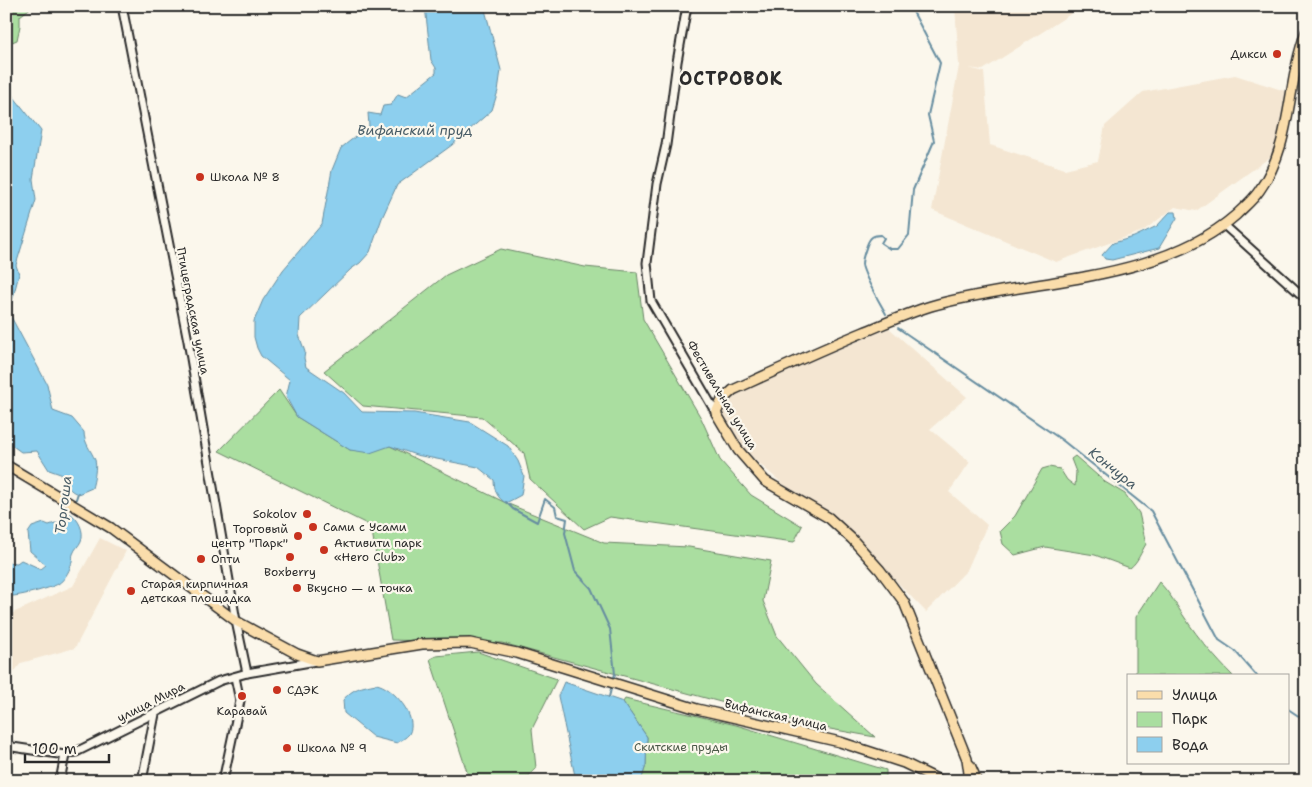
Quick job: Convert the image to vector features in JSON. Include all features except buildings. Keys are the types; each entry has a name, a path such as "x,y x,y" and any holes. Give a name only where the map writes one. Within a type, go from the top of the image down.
{"main road":[{"path":"716,413 722,400 733,390 908,314 972,295 1102,273 1152,260 1190,245 1224,225 1258,193 1278,159 1306,32"},
{"name":"Фестивальная улица","path":"716,413 738,450 765,481 829,518 869,557 904,602 967,759 969,774 967,781"},
{"path":"6,465 90,514 127,539 236,621 297,654 317,661"},
{"name":"Вифанская улица","path":"317,661 422,644 470,643 517,654 697,709 840,742 904,763 941,781"},
{"path":"967,759 977,781"}],"street":[{"name":"Птицеградская улица","path":"122,6 188,341 236,621 247,673"},
{"name":"Фестивальная улица","path":"687,6 677,62 666,145 657,184 647,263 651,301 716,413"},
{"path":"1224,225 1306,298"},
{"name":"улица Мира","path":"65,756 219,681 247,673 317,661"},
{"path":"223,781 240,701 235,677"},
{"path":"142,781 154,714"},
{"path":"6,746 65,756 60,781"}],"shaded area":[{"path":"955,6 1083,6 983,70 969,68 984,72 990,145 1065,169 1098,161 1105,126 1143,92 1235,75 1288,92 1273,155 1196,211 1175,207 1143,231 1056,262 932,210 959,66"},
{"path":"889,328 967,397 930,429 970,462 949,492 987,525 967,570 926,612 840,523 792,492 746,452 716,413 735,393"},
{"path":"100,538 126,551 75,648 21,663 6,683 6,616 73,586"}],"green space":[{"path":"6,6 33,6 20,16 17,40 12,42 6,33"},
{"path":"501,249 585,267 637,272 643,319 701,418 720,460 751,495 802,526 794,542 610,517 584,529 530,479 524,453 482,417 363,406 324,371 446,275"},
{"path":"279,390 297,417 350,450 390,446 506,503 604,543 689,547 771,561 763,601 777,636 816,684 875,737 802,724 502,643 391,640 371,526 219,451"},
{"path":"1075,456 1105,482 1125,494 1139,513 1146,544 1130,568 1095,555 1045,547 1015,555 1003,544 1000,531 1015,516 1042,469 1049,467 1060,469 1067,480 1075,486 1076,472 1071,459"},
{"path":"1159,582 1170,595 1190,626 1231,674 1136,674 1136,617"},
{"path":"478,652 557,679 532,729 536,768 524,781 470,781 430,659 436,656"},
{"name":"Скитские пруды","path":"625,699 736,725 886,770 886,781 641,781 646,765 647,737 623,702"}],"water":[{"name":"Вифанский пруд","path":"425,6 484,6 501,70 498,91 492,110 452,145 397,185 382,218 370,252 300,318 299,335 305,352 306,367 344,393 362,412 414,413 470,422 508,446 518,461 524,476 521,495 506,503 500,499 494,480 478,467 416,455 390,446 370,453 350,450 297,417 286,397 290,380 261,356 254,337 254,321 263,300 283,270 322,224 332,170 341,148 369,126 368,113 380,115 383,106 391,105 398,94 406,97 436,73 436,68 431,60"},
{"path":"6,87 41,131 33,179 36,200 16,265 19,274 9,313 47,384 53,411 72,418 84,432 86,443 96,462 92,488 78,494 69,487 66,476 49,470 37,451 21,452 6,441"},
{"path":"1170,212 1176,212 1177,218 1159,248 1112,260 1105,259 1102,255 1113,243 1134,237 1157,226"},
{"path":"68,514 71,514 78,522 82,537 65,577 58,584 48,588 25,594 6,596 6,562 17,563 21,560 41,569 46,565 30,551 28,533 32,527 44,523 49,525 60,524"},
{"path":"564,682 623,702 647,737 646,765 641,781 572,781 575,776 558,696"},
{"path":"376,684 389,690 396,696 407,711 410,719 411,727 409,734 397,743 373,737 344,713 343,700 350,693"}],"waterway":[{"name":"Кончура","path":"886,314 865,275 862,264 863,257 868,242 874,236 881,235 884,238 881,243 890,249 898,249 909,235 913,190 934,141 928,115 940,63 910,6"},
{"name":"Кончура","path":"898,328 1062,440 1151,511 1219,640 1235,651 1255,674"},
{"name":"Торгоша","path":"75,502 78,493"},
{"path":"506,502 513,509 537,522 545,499 555,507 557,516 567,519 565,533 575,571 591,588 610,629 615,674 613,681"},
{"path":"609,697 612,685"},
{"name":"Кончура","path":"1290,710 1300,717 1306,729"}],"place":[{"name":"Дикси","path":"1277,54"},
{"name":"Школа № 8","path":"200,177"},
{"name":"Sokolov","path":"307,514"},
{"name":"Сами с Усами","path":"313,527"},
{"name":"Торговый центр \"Парк\"","path":"298,536"},
{"name":"Активити парк «Hero Club»","path":"324,550"},
{"name":"Boxberry","path":"290,557"},
{"name":"Опти","path":"201,559"},
{"name":"Вкусно — и точка","path":"297,588"},
{"name":"Старая кирпичная детская площадка","path":"131,591"},
{"name":"СДЭК","path":"277,690"},
{"name":"Каравай","path":"242,696"},
{"name":"Школа № 9","path":"287,748"}],"district":[{"name":"ОСТРОВОК","path":"731,79"}]}
